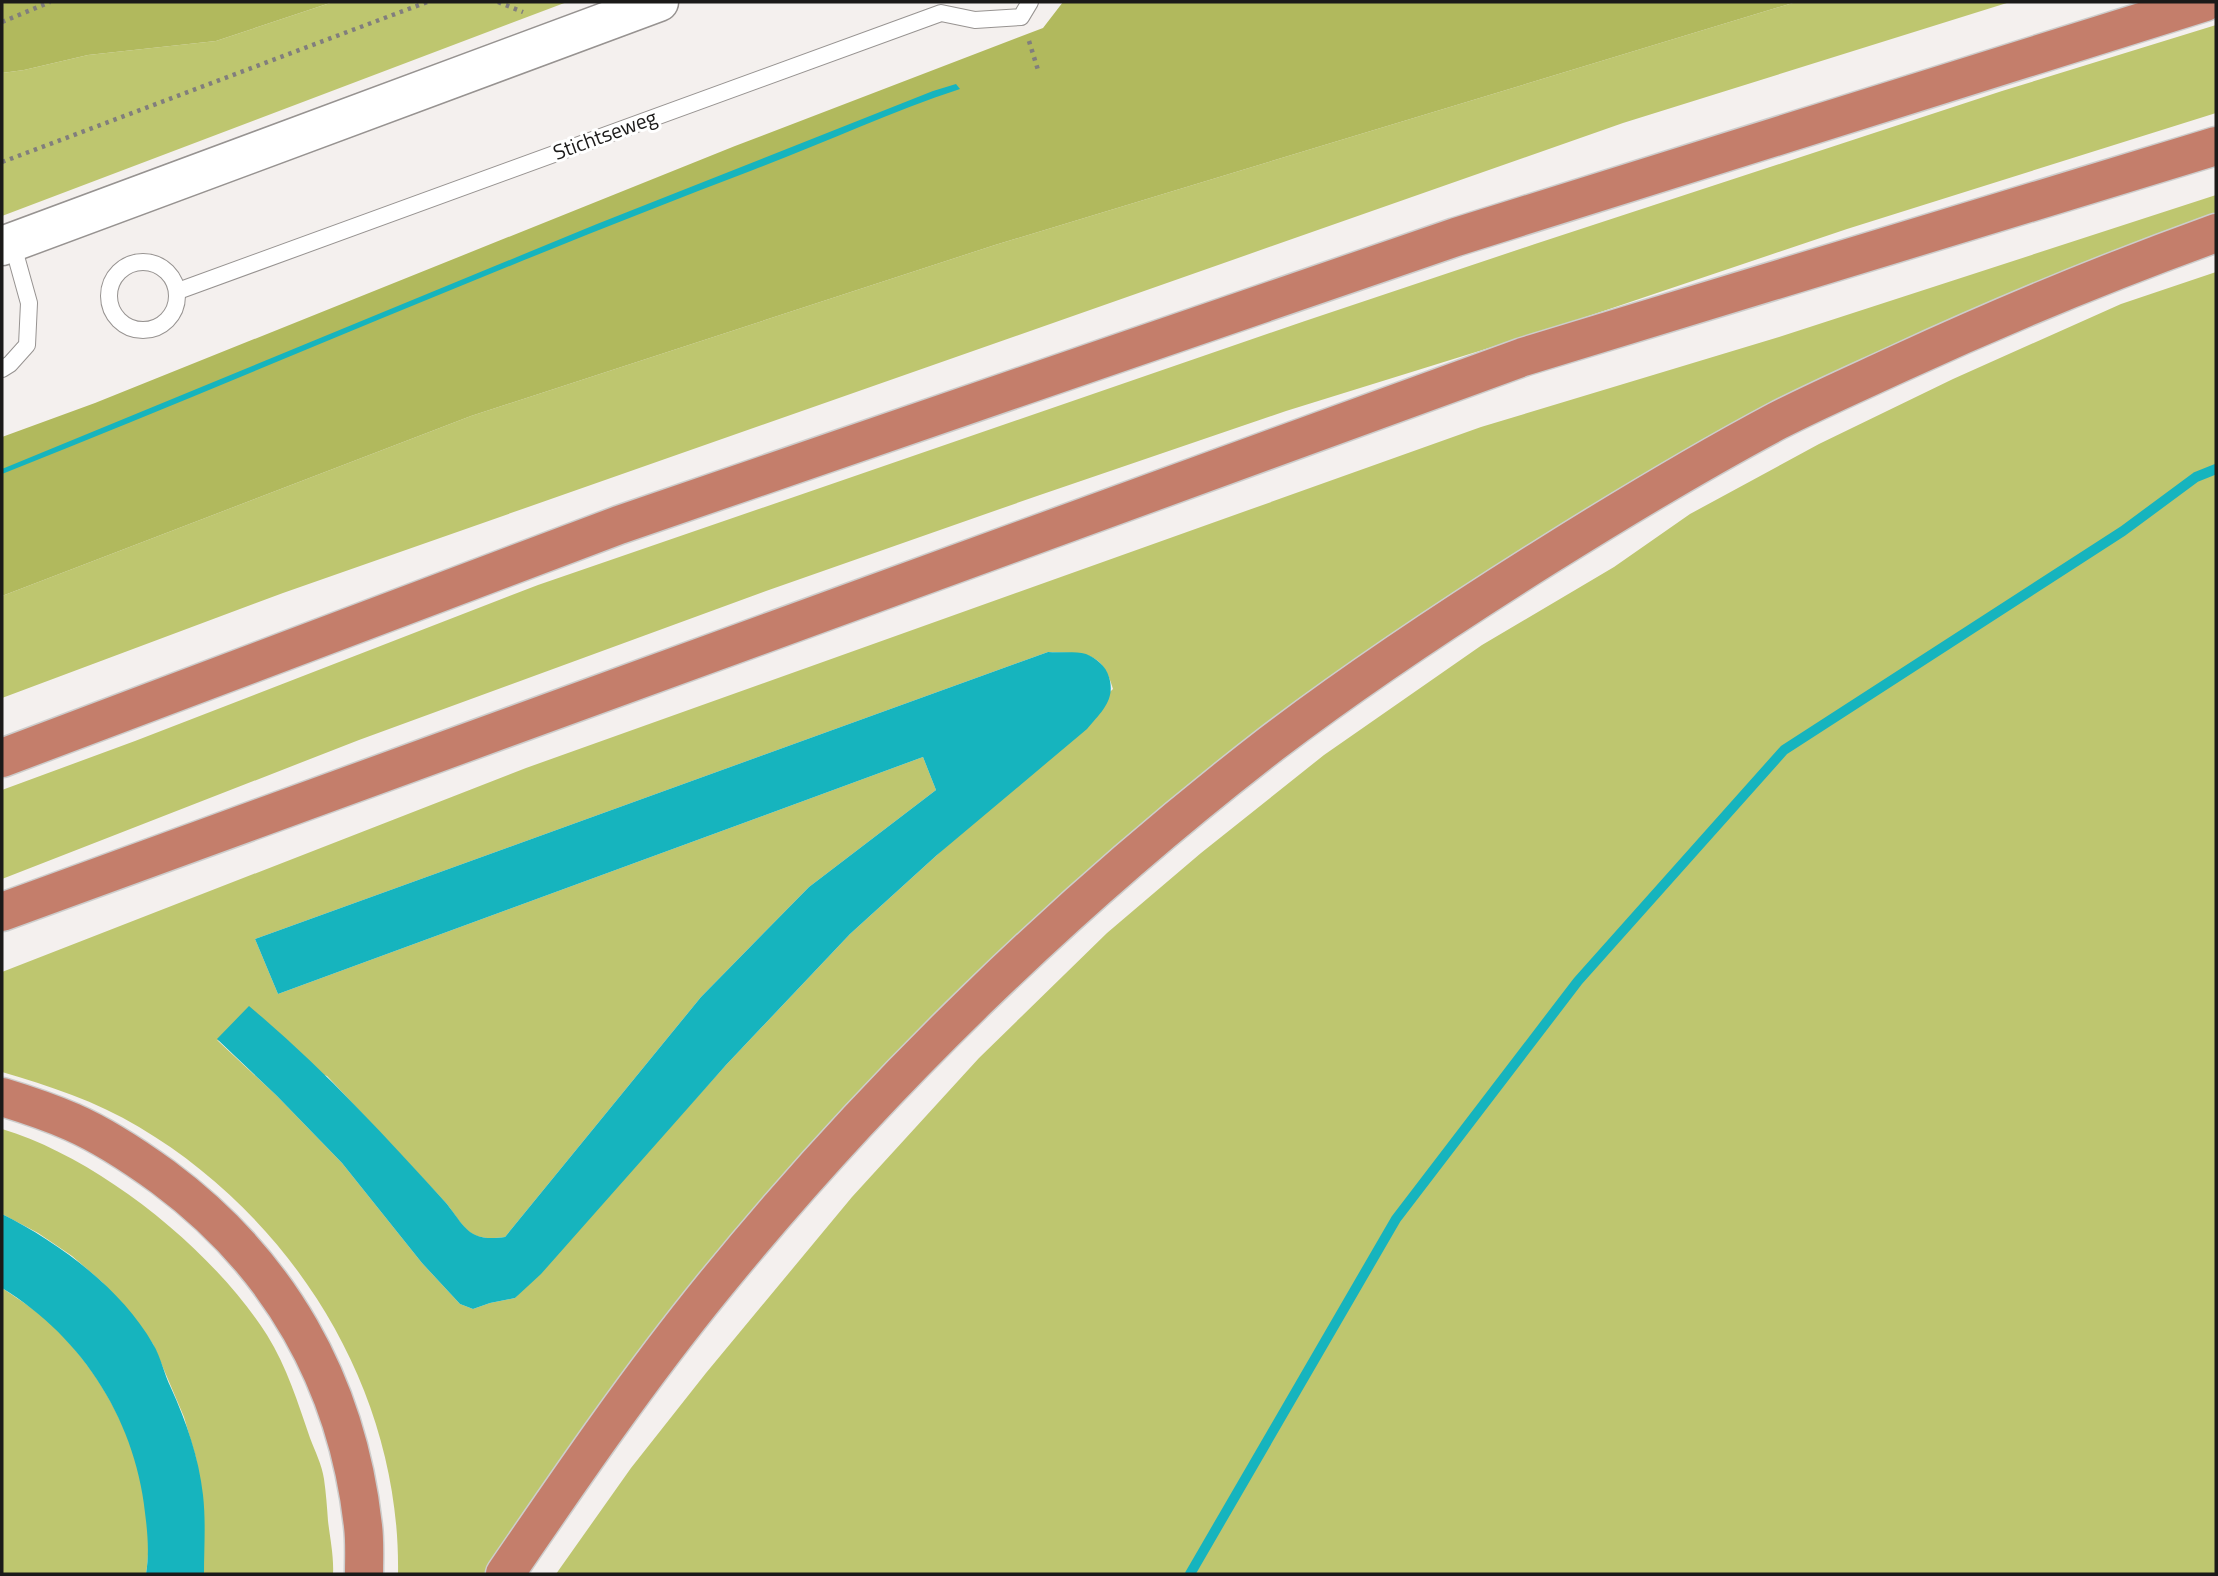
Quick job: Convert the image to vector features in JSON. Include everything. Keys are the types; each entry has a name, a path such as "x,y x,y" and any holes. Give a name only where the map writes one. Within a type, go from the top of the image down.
{"highway":[{"path":"2,758 619,525 1456,237 2206,2"},
{"path":"2,912 1523,357 2216,146"},
{"path":"505,1574 655,1361 770,1219 846,1135 1018,961 1108,880 1273,743 1411,643 1577,537 1695,466 1783,418 1958,336 2082,284 2216,233"},
{"path":"2,1097 74,1123 130,1153 179,1189 221,1225 262,1271 292,1314 313,1353 346,1439 363,1528 364,1574"}],"street":[{"path":"7,244 659,2"}],"lane":[{"name":"Stichtseweg","path":"177,291 942,13 975,20 1021,17 1030,2"},
{"path":"2,369 27,345 29,303 7,244"},
{"path":"135,262 149,262 162,267 173,278 177,291 177,304 171,316 162,325 149,330 137,330 124,325 115,316 110,304 109,291 114,278 122,268 135,262"}],"path":[{"path":"2,22 50,2"},
{"path":"2,162 427,2"}],"green space":[{"path":"2,2 333,2 216,41 88,55 2,73"},
{"path":"333,2 567,2 2,216 2,73 88,55 216,41"},
{"path":"1063,2 1796,2 995,245 471,416 2,596 2,437 95,403 735,146 1043,28"},
{"path":"1796,2 2010,2 1623,123 283,593 2,698 2,596 471,416 995,245"},
{"path":"2216,25 2216,113 1847,229 1553,328 1286,411 1037,496 766,591 359,740 2,879 2,790 538,585 1535,244 2002,91"},
{"path":"2216,195 2216,225 1430,610 1298,699 1154,815 646,1347 549,1476 485,1574 398,1574 394,1506 381,1440 358,1376 328,1316 290,1261 245,1210 195,1165 139,1127 72,1095 2,1072 2,972 526,768 1481,427 1779,337","holes":["1048,652 1090,656 1103,667 1113,689 850,934 726,1065 515,1298 473,1309 460,1304 422,1263 342,1163 277,1096 217,1040 327,1076 447,1204 464,1227 476,1236 484,1238 505,1237 701,997 809,887 936,790 923,757 278,994 255,939"]},
{"path":"2216,272 2216,1574 556,1574 631,1468 706,1373 852,1197 979,1058 1107,933 1201,853 1324,755 1482,645 1614,567 1690,514 1819,444 1953,379 2121,304"},
{"path":"2,1129 77,1161 151,1211 185,1240 244,1303 267,1335 292,1385 320,1463 333,1574 204,1574 204,1539 196,1458 184,1417 153,1344 102,1282 72,1256 38,1233 2,1214"},
{"path":"2,1288 57,1330 99,1382 116,1411 140,1474 146,1507 146,1574 2,1574"}],"water":[{"path":"956,84 960,89 564,244 2,474 2,469 597,224"},
{"path":"1048,652 1086,654 1103,666 1111,685 1109,699 1097,717 1087,729 937,855 850,934 726,1065 541,1274 515,1298 473,1309 460,1304 422,1263 342,1163 217,1039 249,1006 301,1053 400,1152 464,1227 484,1237 505,1237 701,997 809,887 936,790 923,757 278,994 255,939"},
{"path":"2,1214 45,1238 86,1268 124,1304 153,1344 187,1427 198,1467 203,1495 204,1574 146,1574 148,1541 141,1485 119,1418 102,1387 58,1332 31,1308 2,1288"}],"waterway":[{"path":"1190,1574 1396,1219 1578,981 1784,750 2123,531 2196,477 2216,469"}]}
